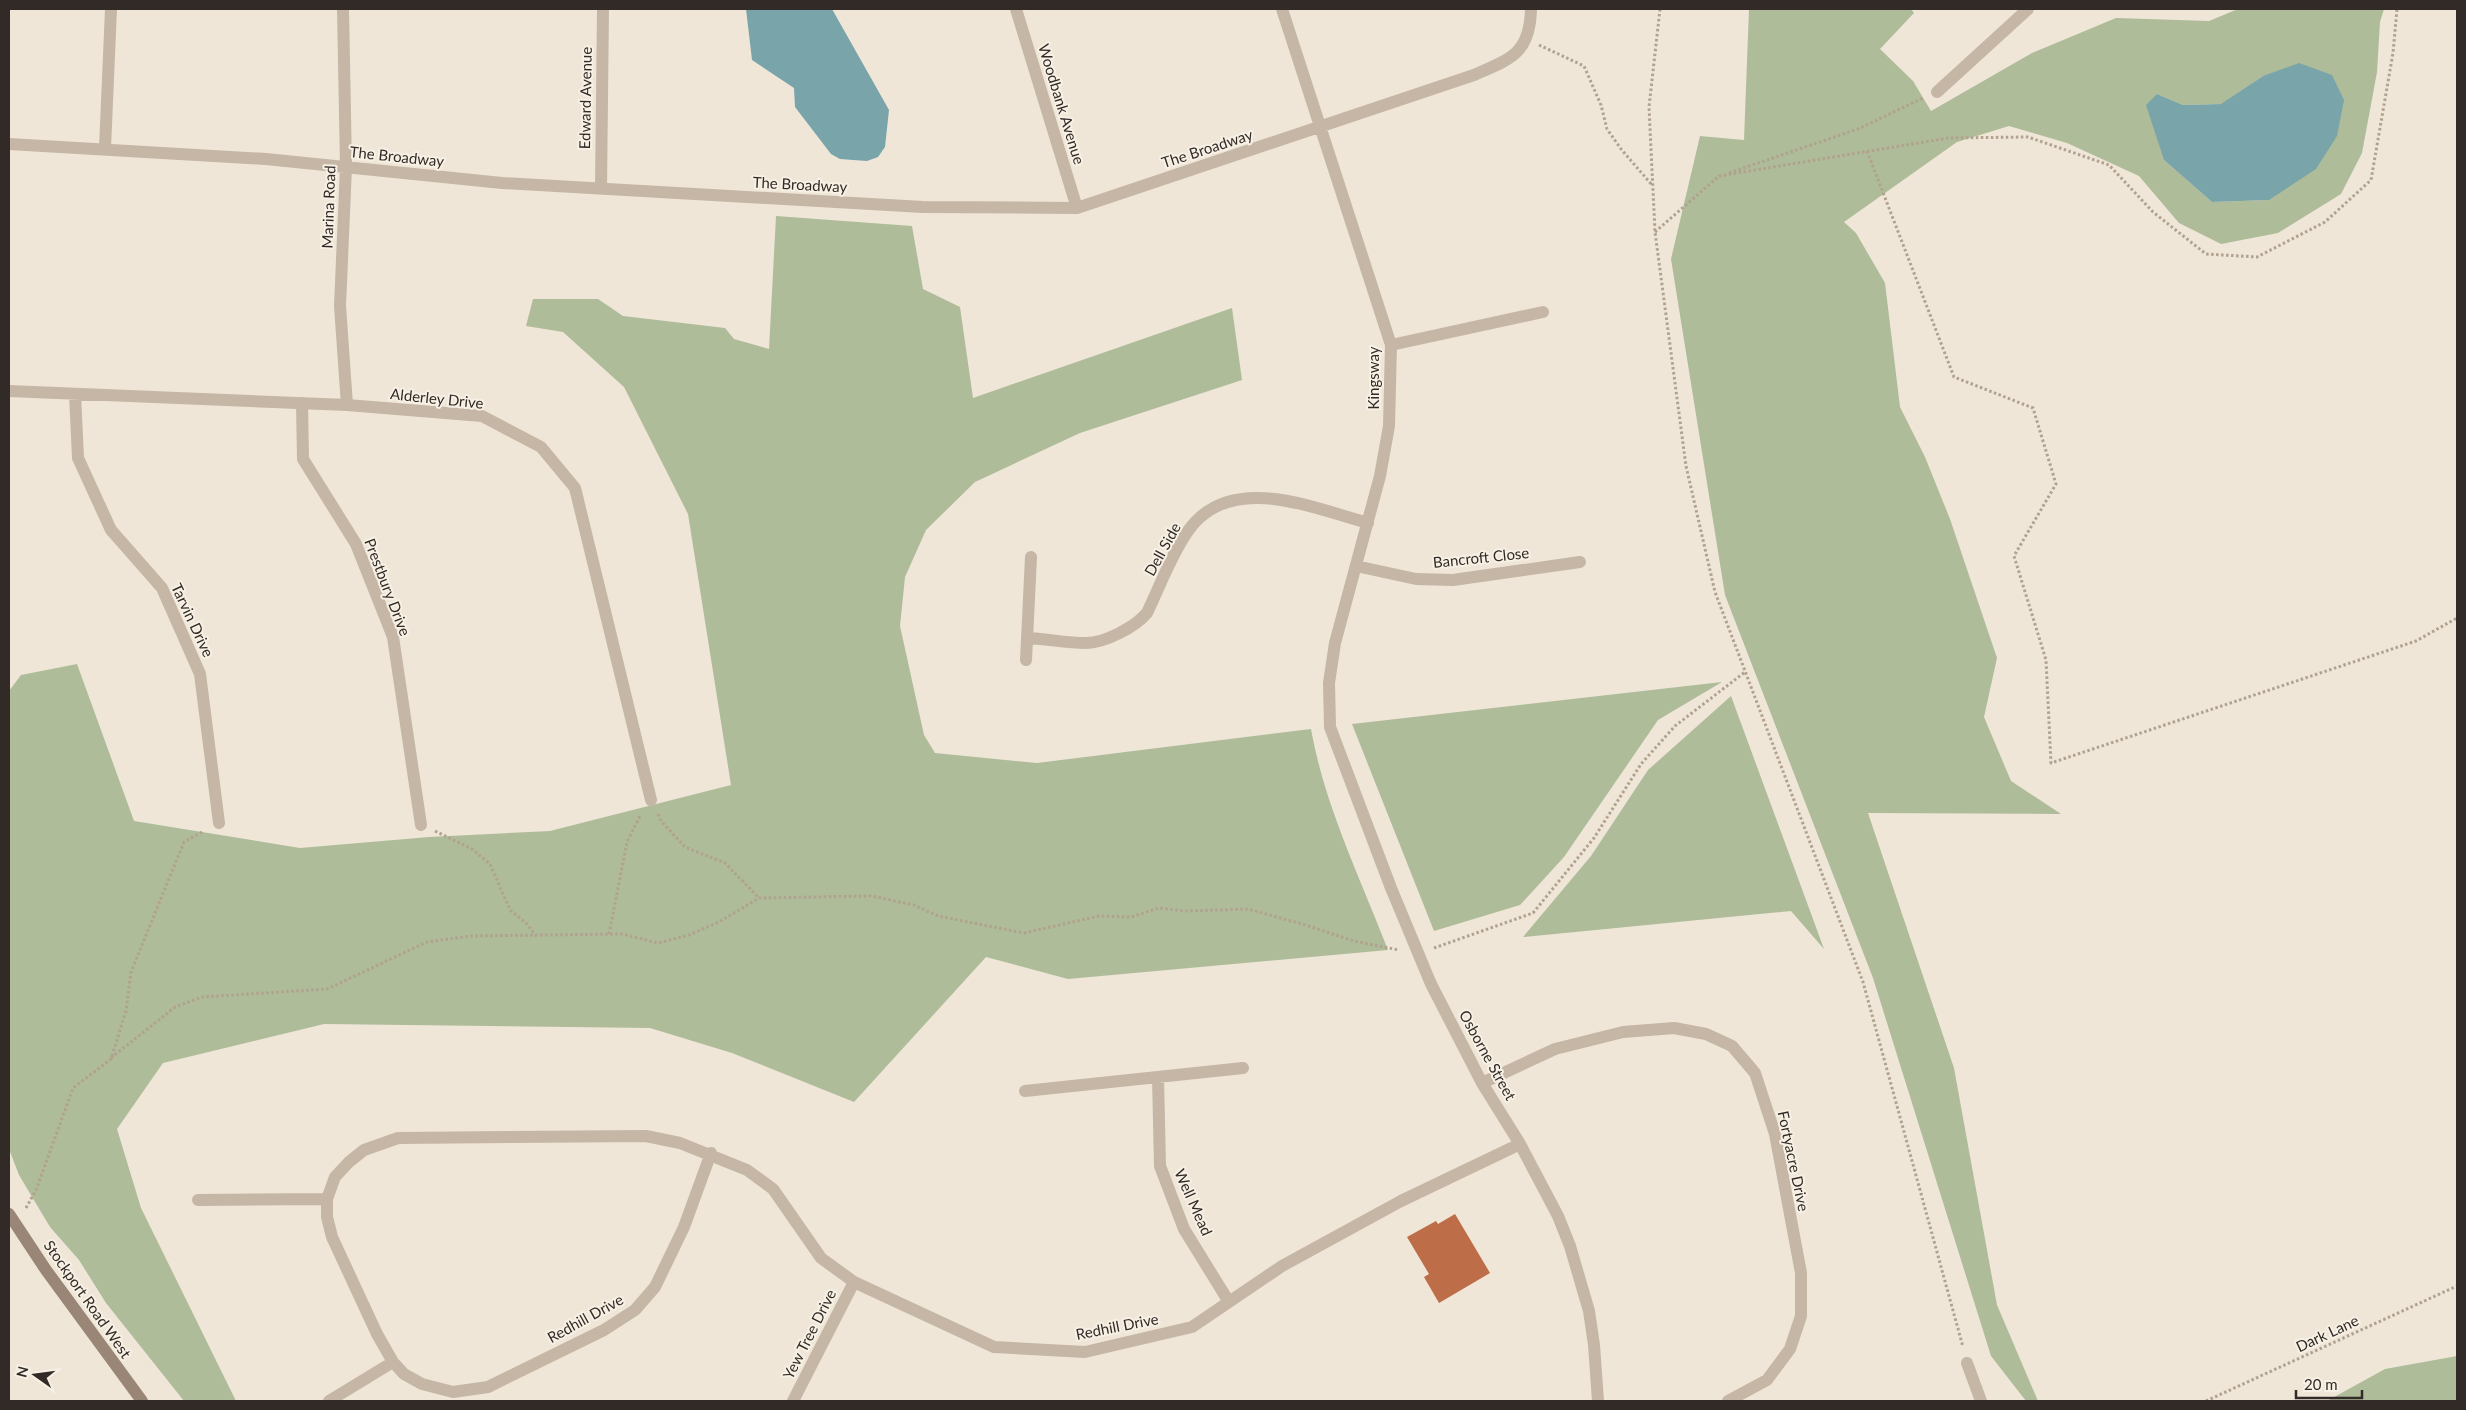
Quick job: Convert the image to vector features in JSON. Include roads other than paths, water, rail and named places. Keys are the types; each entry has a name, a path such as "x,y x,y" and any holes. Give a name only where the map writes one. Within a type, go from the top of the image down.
{"main road":[{"name":"Stockport Road West","path":"9,1214 57,1286 142,1401"}],"street":[{"path":"105,148 111,9"},
{"name":"Marina Road","path":"343,9 346,167 340,306 347,405"},
{"name":"Edward Avenue","path":"601,188 603,9"},
{"name":"Woodbank Avenue","path":"1016,9 1077,208"},
{"name":"Kingsway","path":"1282,9 1391,345 1389,426 1380,476 1368,524 1334,643 1329,683 1330,727"},
{"name":"The Broadway","path":"9,144 105,148 346,167 502,183 923,207 1077,208 1474,75 1513,57 1525,40 1531,23 1532,9"},
{"path":"1937,92 2028,9"},
{"path":"1391,345 1543,312"},
{"name":"Alderley Drive","path":"9,391 347,405 482,416 541,447 575,488 653,804"},
{"name":"Tarvin Drive","path":"75,394 78,458 111,530 162,588 200,674 219,824"},
{"name":"Prestbury Drive","path":"302,403 302,459 356,544 393,637 421,825"},
{"name":"Dell Side","path":"1028,638 1088,643 1118,634 1140,621 1147,613 1189,530 1212,509 1225,503 1250,498 1272,498 1368,524"},
{"path":"1026,660 1031,557"},
{"name":"Bancroft Close","path":"1356,566 1416,579 1454,580 1580,562"},
{"name":"Osborne Street","path":"1330,727 1418,954 1482,1083 1520,1144 1558,1216 1580,1277 1594,1346 1598,1401"},
{"name":"Fortyacre Drive","path":"1482,1083 1555,1049 1623,1032 1674,1028 1706,1034 1732,1046 1755,1073 1775,1134 1801,1273 1801,1316 1790,1349 1767,1380 1728,1401"},
{"path":"1025,1091 1243,1068"},
{"name":"Well Mead","path":"1158,1077 1160,1166 1184,1229 1229,1302"},
{"name":"Redhill Drive","path":"711,1153 684,1227 655,1287 635,1310 604,1330 488,1387 453,1392 422,1384 404,1374 393,1362 377,1334 332,1237 327,1217 327,1199 335,1177 364,1150 398,1138 646,1136 680,1143 711,1153 747,1170 773,1190 821,1258 854,1282 994,1347 1085,1352 1192,1327 1282,1266 1393,1205 1520,1144"},
{"path":"198,1200 327,1199"},
{"name":"Yew Tree Drive","path":"793,1401 854,1282"},
{"path":"329,1401 393,1362"},
{"path":"1967,1363 1981,1401"}],"water":[{"path":"746,9 832,9 889,110 885,147 878,157 867,161 840,159 831,154 795,107 794,88 752,60"},
{"path":"2299,63 2332,75 2344,100 2337,136 2316,169 2269,200 2212,202 2164,160 2146,105 2157,94 2183,105 2221,104 2263,76"}]}
